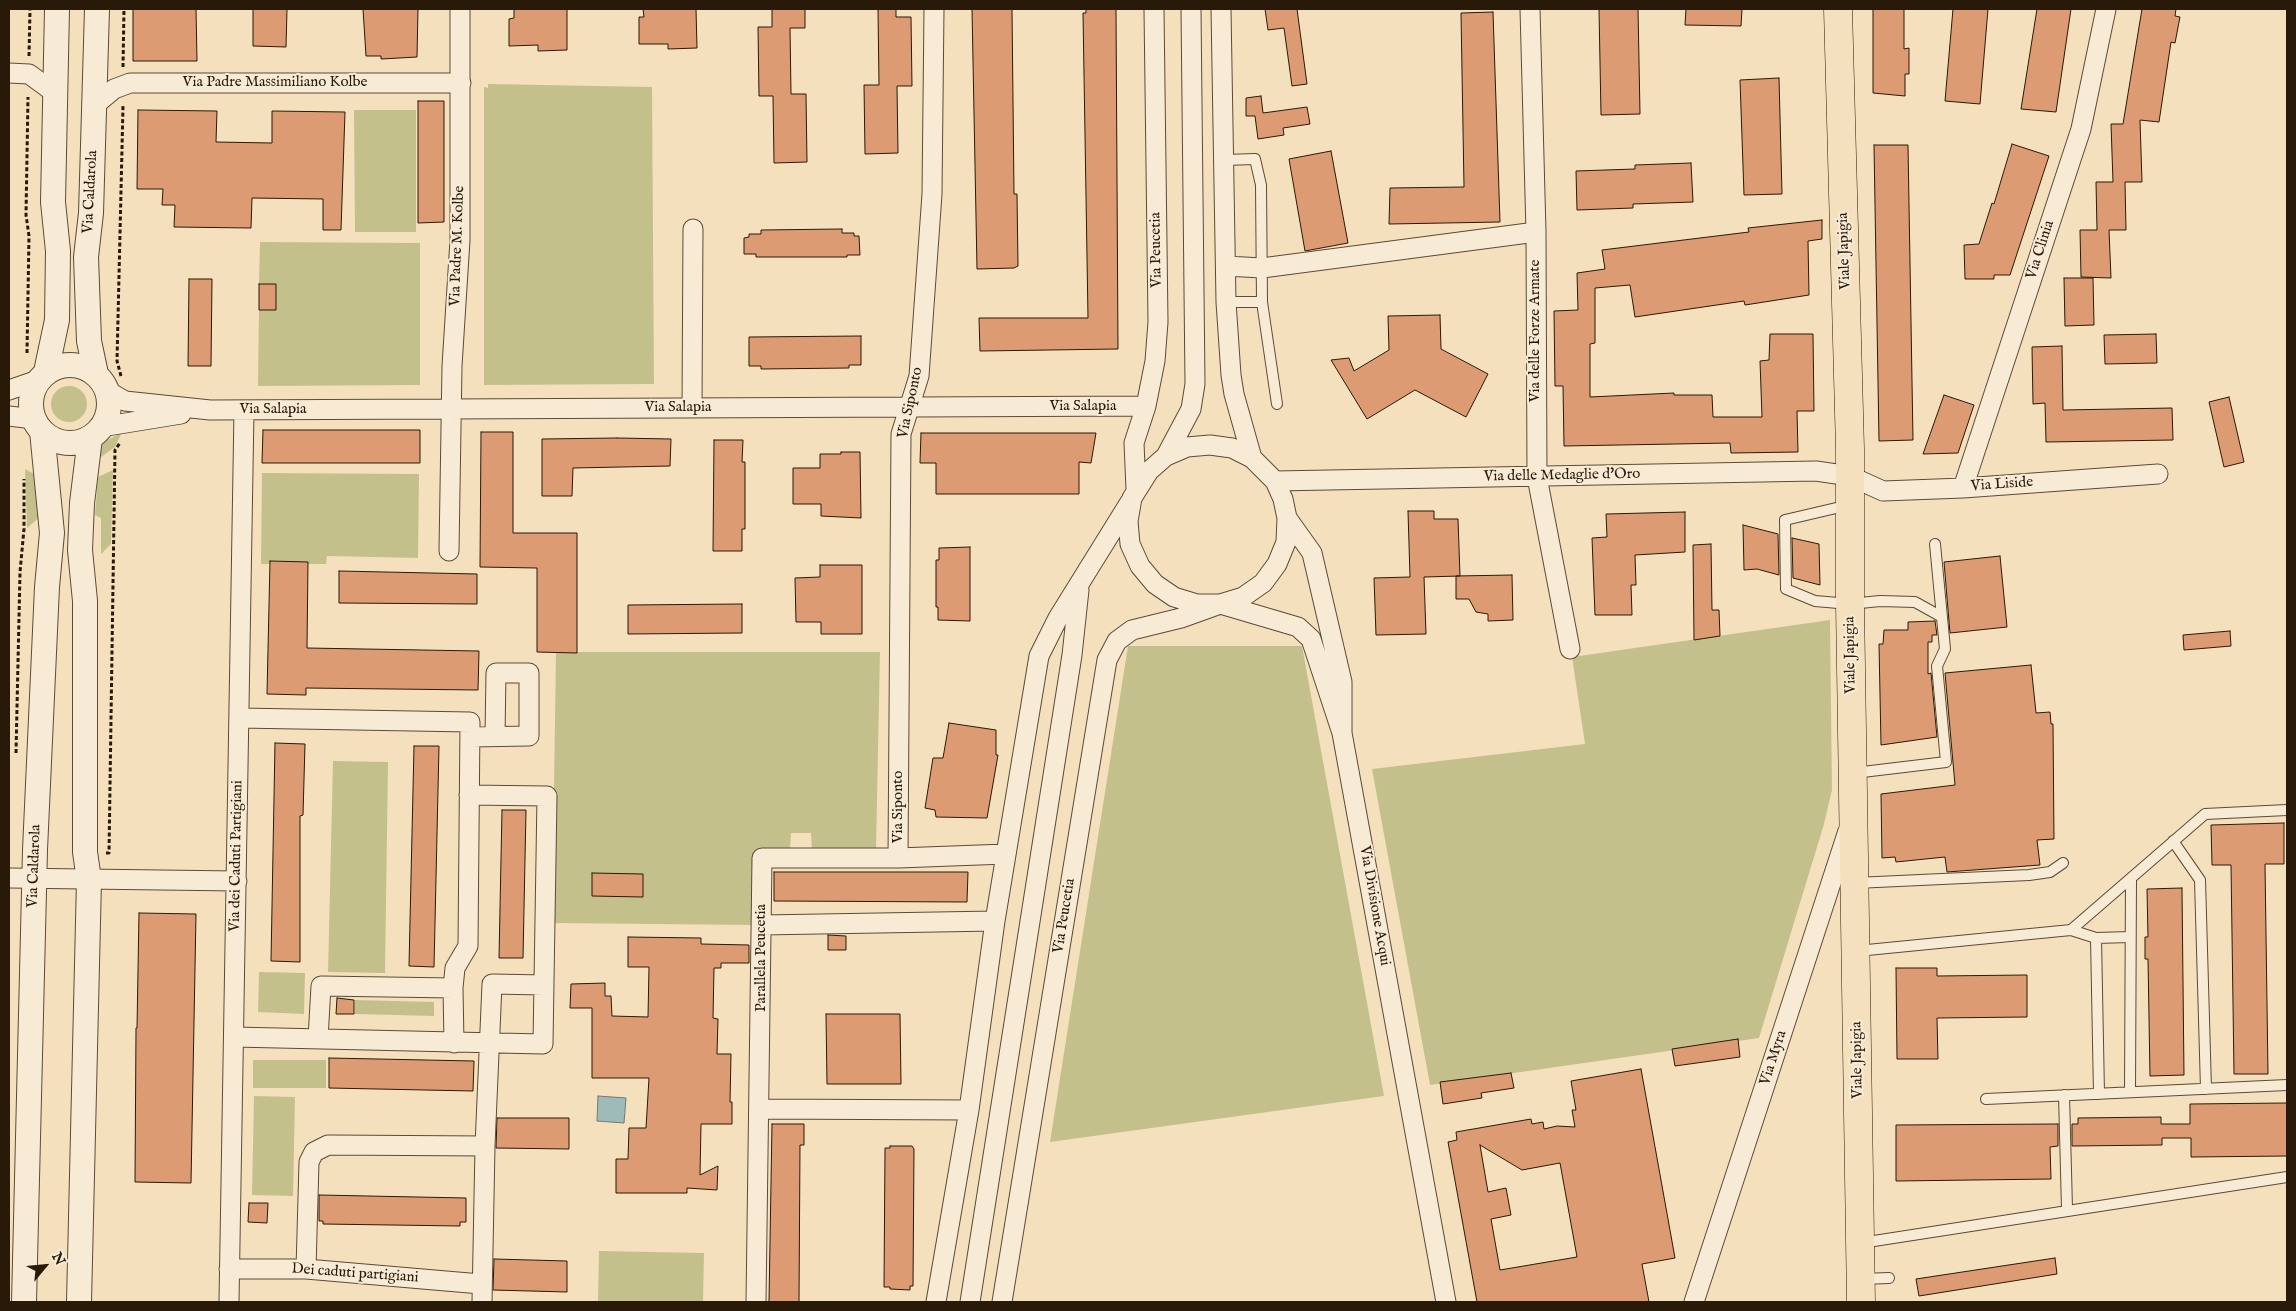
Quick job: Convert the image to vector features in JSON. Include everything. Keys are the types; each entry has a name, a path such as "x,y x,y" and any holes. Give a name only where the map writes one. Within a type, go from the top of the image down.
{"main road":[{"name":"Viale Japigia","path":"1838,9 1850,476 1850,604 1861,1291"}],"street":[{"path":"57,9 53,202 58,251 57,320 42,376 30,400 38,425 48,437 64,443 73,443 95,433"},
{"name":"Via Caldarola","path":"97,9 91,213 86,257 89,341 101,382"},
{"name":"Via Padre M. Kolbe","path":"449,552 452,408 460,240 460,9"},
{"name":"Via Siponto","path":"898,858 902,434 919,376 932,194 934,9"},
{"name":"Via Peucetia","path":"1154,9 1158,322 1155,361 1146,406 1134,443 1134,494 1128,521 1130,544 1145,572 1155,584 1174,597 1197,604 1220,604 1298,627 1311,639 1342,733"},
{"path":"1166,456 1191,409 1195,384 1191,9"},
{"name":"Via Peucetia","path":"1221,9 1226,302 1234,394 1252,458"},
{"name":"Via delle Forze Armate","path":"1530,9 1536,232 1537,477 1570,649"},
{"name":"Via Clinia","path":"1963,488 2081,129 2106,9"},
{"path":"9,73 29,74 55,93"},
{"name":"Via Padre Massimiliano Kolbe","path":"95,105 114,89 130,83 461,83"},
{"path":"692,408 693,229"},
{"path":"1226,266 1262,268 1536,232"},
{"path":"9,390 66,364 82,367 101,382 109,403 107,416 95,433 82,503 80,550 85,601 85,852 89,880 79,1302"},
{"name":"Via Salapia","path":"101,382 125,401 210,410 1146,406"},
{"name":"Via Salapia","path":"95,433 210,410"},
{"name":"Via dei Caduti Partigiani","path":"229,1302 244,410"},
{"path":"9,416 38,425"},
{"name":"Via Caldarola","path":"24,1302 34,878 47,587 52,533 38,425"},
{"name":"Via Peucetia","path":"936,1302 969,1110 994,921 1039,656 1080,584 1149,471 1166,456 1187,447 1210,444 1232,448 1252,458 1275,481 1283,499 1287,518 1283,550 1277,564 1263,583 1243,596 1181,618 1132,630 1117,641 1107,660 1002,1302"},
{"name":"Via delle Medaglie d'Oro","path":"1275,481 1816,472 1850,476"},
{"name":"Via Liside","path":"1850,476 1883,491 1963,488 2158,474"},
{"name":"Via Divisione Acqui","path":"1287,518 1312,553 1342,682 1342,733 1446,1302"},
{"name":"Via Peucetia","path":"970,1302 1072,656 1080,584"},
{"path":"238,718 470,722 468,946 455,968 453,988 454,1043"},
{"path":"471,737 495,736"},
{"path":"234,1037 543,1044 547,796 469,795"},
{"name":"Via Myra","path":"1694,1302 1853,813"},
{"name":"Parallela Peucetia","path":"756,1302 761,1109 762,858 898,858 1006,854"},
{"path":"9,878 237,881"},
{"path":"762,925 994,921"},
{"path":"481,1293 492,984 544,986"},
{"path":"318,1039 321,986 453,988"},
{"path":"761,1109 969,1110"},
{"path":"306,1269 309,1162 314,1152 328,1145 485,1146"},
{"name":"Dei caduti partigiani","path":"229,1269 306,1269 481,1293"}],"lane":[{"path":"1224,160 1255,159 1261,185 1262,302 1277,404"},
{"path":"1226,302 1262,302"},
{"path":"1850,505 1785,520 1786,589 1814,602 1850,604 1880,601 1915,602 1942,617"},
{"path":"1853,773 1946,762 1937,666 1945,649 1935,544"},
{"path":"2071,930 2205,814 2287,810"},
{"path":"2174,841 2200,880 2206,1089"},
{"path":"1855,883 1883,884 2029,875 2050,872 2063,863"},
{"path":"2130,1092 2131,878"},
{"path":"1856,952 2071,930 2096,938 2130,938"},
{"path":"2096,938 2099,1094"},
{"path":"1986,1099 2287,1085"},
{"path":"2064,1095 2067,1209"},
{"path":"1860,1243 2067,1209 2287,1177"},
{"path":"1861,1291 1889,1278"}],"path":[{"path":"27,356 30,9"}],"shaded area":[{"path":"488,84 652,87 654,384 484,385 484,87 488,88"},
{"path":"354,110 416,110 416,232 355,232"},
{"path":"260,242 420,243 420,385 258,386 259,310 276,310 259,284"},
{"path":"69,386 81,392 87,404 81,416 69,422 57,416 51,404 57,392"},
{"path":"122,432 115,447 97,460 100,448 106,441"},
{"path":"25,469 40,477 41,516 27,528"},
{"path":"113,470 111,544 101,554 101,518 95,515 98,477"},
{"path":"262,473 419,474 418,558 327,556 326,564 261,564"},
{"path":"1830,620 1832,790 1824,824 1759,1038 1430,1085 1372,769 1585,744 1572,657"},
{"path":"1128,646 1302,646 1384,1096 1050,1142"},
{"path":"556,652 880,652 876,850 812,849 811,833 791,833 790,849 758,848 756,925 552,923"},
{"path":"333,761 388,762 385,973 328,972"},
{"path":"259,972 305,973 304,1014 258,1012"},
{"path":"355,1000 434,1002 434,1016 355,1014"},
{"path":"253,1060 326,1060 326,1088 253,1088"},
{"path":"254,1096 295,1097 293,1196 252,1195"},
{"path":"599,1251 704,1253 703,1302 598,1302"}],"water":[{"path":"598,1096 626,1098 624,1123 597,1121"}],"building":[{"path":"133,9 196,9 197,61 133,61"},
{"path":"253,9 287,9 286,47 253,46"},
{"path":"363,9 418,9 417,57 381,59 381,56 366,56"},
{"path":"514,9 567,9 567,50 538,51 538,45 509,46 509,19 514,18"},
{"path":"643,9 696,9 697,48 668,49 668,44 639,44 639,17 644,17"},
{"path":"772,9 805,9 805,28 790,28 791,94 806,94 807,162 774,163 773,96 759,96 758,27 772,27"},
{"path":"878,9 896,9 896,17 911,17 912,86 897,86 898,153 865,154 864,85 879,85"},
{"path":"972,9 1012,9 1014,194 1017,194 1018,266 1014,268 977,269"},
{"path":"1086,9 1116,9 1118,349 980,351 979,318 1088,318 1083,13 1086,13"},
{"path":"1265,9 1297,9 1307,84 1292,86 1284,28 1268,30"},
{"path":"1599,9 1638,9 1640,114 1601,115"},
{"path":"1686,9 1742,9 1741,26 1685,25"},
{"path":"1873,9 1904,9 1904,49 1909,48 1909,74 1905,74 1905,96 1873,93"},
{"path":"1953,9 1988,9 1980,104 1945,101"},
{"path":"2037,9 2071,9 2056,112 2021,109"},
{"path":"2142,9 2176,9 2175,16 2180,17 2175,43 2171,42 2159,122 2140,120 2142,182 2125,182 2126,230 2109,230 2111,278 2081,277 2080,230 2097,230 2096,182 2113,182 2111,124 2123,124"},
{"path":"1493,12 1500,222 1389,224 1390,188 1464,187 1461,13"},
{"path":"1779,78 1782,194 1744,195 1740,80"},
{"path":"1261,96 1263,113 1307,107 1310,124 1283,128 1284,135 1258,139 1255,116 1246,116 1246,98"},
{"path":"418,101 444,101 444,222 418,223"},
{"path":"138,110 217,111 216,142 272,143 272,111 345,112 341,230 323,230 323,199 252,198 251,228 174,227 175,205 162,205 163,189 137,189"},
{"path":"2012,144 2049,156 2010,275 1994,275 1994,279 1965,279 1964,245 1979,244 1992,203 1994,204"},
{"path":"1874,145 1908,145 1913,440 1879,441"},
{"path":"1331,151 1348,243 1305,251 1289,159"},
{"path":"1691,163 1693,202 1633,204 1633,208 1577,210 1576,171 1635,169 1635,165"},
{"path":"1822,220 1822,239 1808,241 1809,295 1745,305 1744,301 1635,317 1630,285 1595,288 1595,343 1590,344 1590,397 1674,393 1674,395 1712,395 1713,417 1762,417 1760,361 1769,360 1770,334 1813,334 1814,411 1797,411 1798,452 1731,453 1730,443 1564,446 1563,386 1555,386 1554,311 1578,310 1577,273 1605,269 1602,250 1749,232 1748,228"},
{"path":"842,229 842,233 854,233 854,236 859,236 860,255 847,255 847,257 756,257 756,254 744,254 744,238 749,237 749,234 761,234 761,230"},
{"path":"2064,278 2093,278 2094,325 2065,326"},
{"path":"189,279 212,279 211,366 188,366"},
{"path":"259,284 276,284 276,310 259,310"},
{"path":"1440,315 1441,349 1488,374 1466,417 1415,390 1367,419 1331,360 1349,358 1354,371 1389,350 1388,316"},
{"path":"2156,334 2157,363 2105,364 2104,335"},
{"path":"861,336 861,365 849,365 849,368 761,369 761,366 749,366 749,337"},
{"path":"2062,346 2063,410 2172,408 2173,440 2046,442 2045,403 2033,404 2032,347"},
{"path":"1944,395 1974,405 1958,453 1923,454"},
{"path":"2229,397 2244,462 2224,467 2209,402"},
{"path":"263,430 420,430 420,463 262,463"},
{"path":"481,432 513,432 513,533 577,533 577,653 537,652 537,568 480,567"},
{"path":"921,433 1096,433 1091,463 1079,462 1079,494 936,494 936,463 920,463"},
{"path":"542,439 671,439 670,466 573,468 572,496 542,496"},
{"path":"714,440 743,440 742,462 745,462 745,529 742,529 742,551 713,551"},
{"path":"841,452 860,452 861,518 821,516 821,504 793,504 793,468 820,468 820,454 841,454"},
{"path":"1408,511 1434,511 1434,519 1458,519 1460,576 1424,577 1426,634 1376,635 1374,578 1410,577"},
{"path":"1685,512 1685,552 1635,555 1636,585 1631,585 1632,615 1595,615 1592,538 1607,537 1606,514"},
{"path":"1743,525 1778,534 1779,575 1757,569 1744,570"},
{"path":"1792,538 1819,544 1820,585 1793,578"},
{"path":"1711,544 1712,610 1719,610 1720,636 1694,640 1693,545"},
{"path":"970,547 970,621 938,620 938,607 936,607 936,560 939,560 939,548"},
{"path":"2000,556 2007,627 1950,633 1944,562"},
{"path":"270,561 308,562 307,648 479,651 478,690 306,688 306,695 267,694"},
{"path":"820,565 862,565 862,634 821,634 821,622 796,622 795,578 820,577"},
{"path":"339,571 477,574 477,604 339,603"},
{"path":"1512,575 1513,620 1488,621 1488,614 1476,612 1469,599 1456,599 1456,576"},
{"path":"742,604 742,633 628,634 628,605"},
{"path":"1935,621 1937,635 1932,635 1932,642 1928,642 1928,674 1931,673 1937,737 1881,745 1879,644 1883,644 1884,630 1908,630 1908,622"},
{"path":"2230,631 2231,646 2184,650 2183,635"},
{"path":"2031,665 2036,713 2050,712 2051,724 2053,724 2054,839 2037,840 2040,865 1947,872 1945,857 1896,862 1895,857 1882,858 1881,794 1955,785 1945,673"},
{"path":"949,723 996,730 996,755 998,755 987,818 936,817 935,810 925,808 933,758 943,758"},
{"path":"275,743 305,744 303,815 300,816 300,962 271,961"},
{"path":"414,746 439,746 434,967 409,966"},
{"path":"502,810 526,810 523,958 499,958"},
{"path":"2284,823 2284,864 2265,864 2268,1074 2234,1074 2231,865 2212,865 2211,825"},
{"path":"774,872 968,872 967,902 774,901"},
{"path":"592,873 643,874 643,897 592,896"},
{"path":"2182,888 2184,1075 2150,1076 2148,959 2145,959 2145,937 2148,937 2147,889"},
{"path":"139,913 196,914 191,1183 135,1182"},
{"path":"828,935 846,936 846,950 828,950"},
{"path":"628,937 701,938 701,944 749,945 749,963 721,963 721,968 714,968 713,1018 718,1019 717,1054 731,1054 730,1102 732,1102 732,1124 701,1124 700,1175 718,1166 717,1190 687,1188 687,1193 616,1193 616,1159 628,1159 629,1128 646,1128 649,1078 592,1078 592,1008 570,1008 571,984 605,983 605,996 611,996 612,1016 648,1017 649,967 628,967"},
{"path":"1896,968 1937,968 1937,976 2027,975 2027,1017 1937,1018 1938,1059 1897,1059"},
{"path":"337,998 354,1000 354,1014 336,1014"},
{"path":"826,1014 900,1014 901,1084 827,1084"},
{"path":"1738,1039 1740,1057 1675,1066 1672,1049"},
{"path":"329,1058 474,1061 473,1091 329,1088"},
{"path":"1641,1069 1675,1258 1642,1264 1649,1302 1477,1302 1448,1142 1457,1140 1456,1132 1531,1119 1532,1124 1543,1122 1544,1129 1557,1126 1575,1127 1572,1110 1576,1110 1571,1081","holes":["1480,1145 1522,1170 1560,1163 1577,1257 1500,1270 1491,1219 1511,1215 1506,1188 1488,1192"]},
{"path":"1511,1073 1514,1088 1481,1093 1482,1098 1443,1104 1440,1082"},
{"path":"2287,1103 2287,1156 2191,1157 2191,1138 2162,1138 2162,1145 2072,1146 2072,1124 2078,1124 2078,1118 2161,1117 2161,1124 2190,1124 2190,1104"},
{"path":"497,1118 569,1118 569,1149 496,1148"},
{"path":"772,1124 804,1124 804,1145 800,1145 799,1302 769,1302"},
{"path":"2058,1124 2058,1146 2050,1147 2051,1179 1896,1181 1896,1125"},
{"path":"890,1146 912,1146 914,1149 913,1286 910,1286 910,1290 884,1287 885,1148 890,1148"},
{"path":"319,1195 466,1198 466,1222 460,1222 460,1226 323,1224 323,1221 319,1221"},
{"path":"249,1203 268,1203 267,1223 248,1222"},
{"path":"2055,1258 2057,1274 1919,1296 1916,1279"},
{"path":"494,1259 567,1261 567,1292 493,1290"}]}
